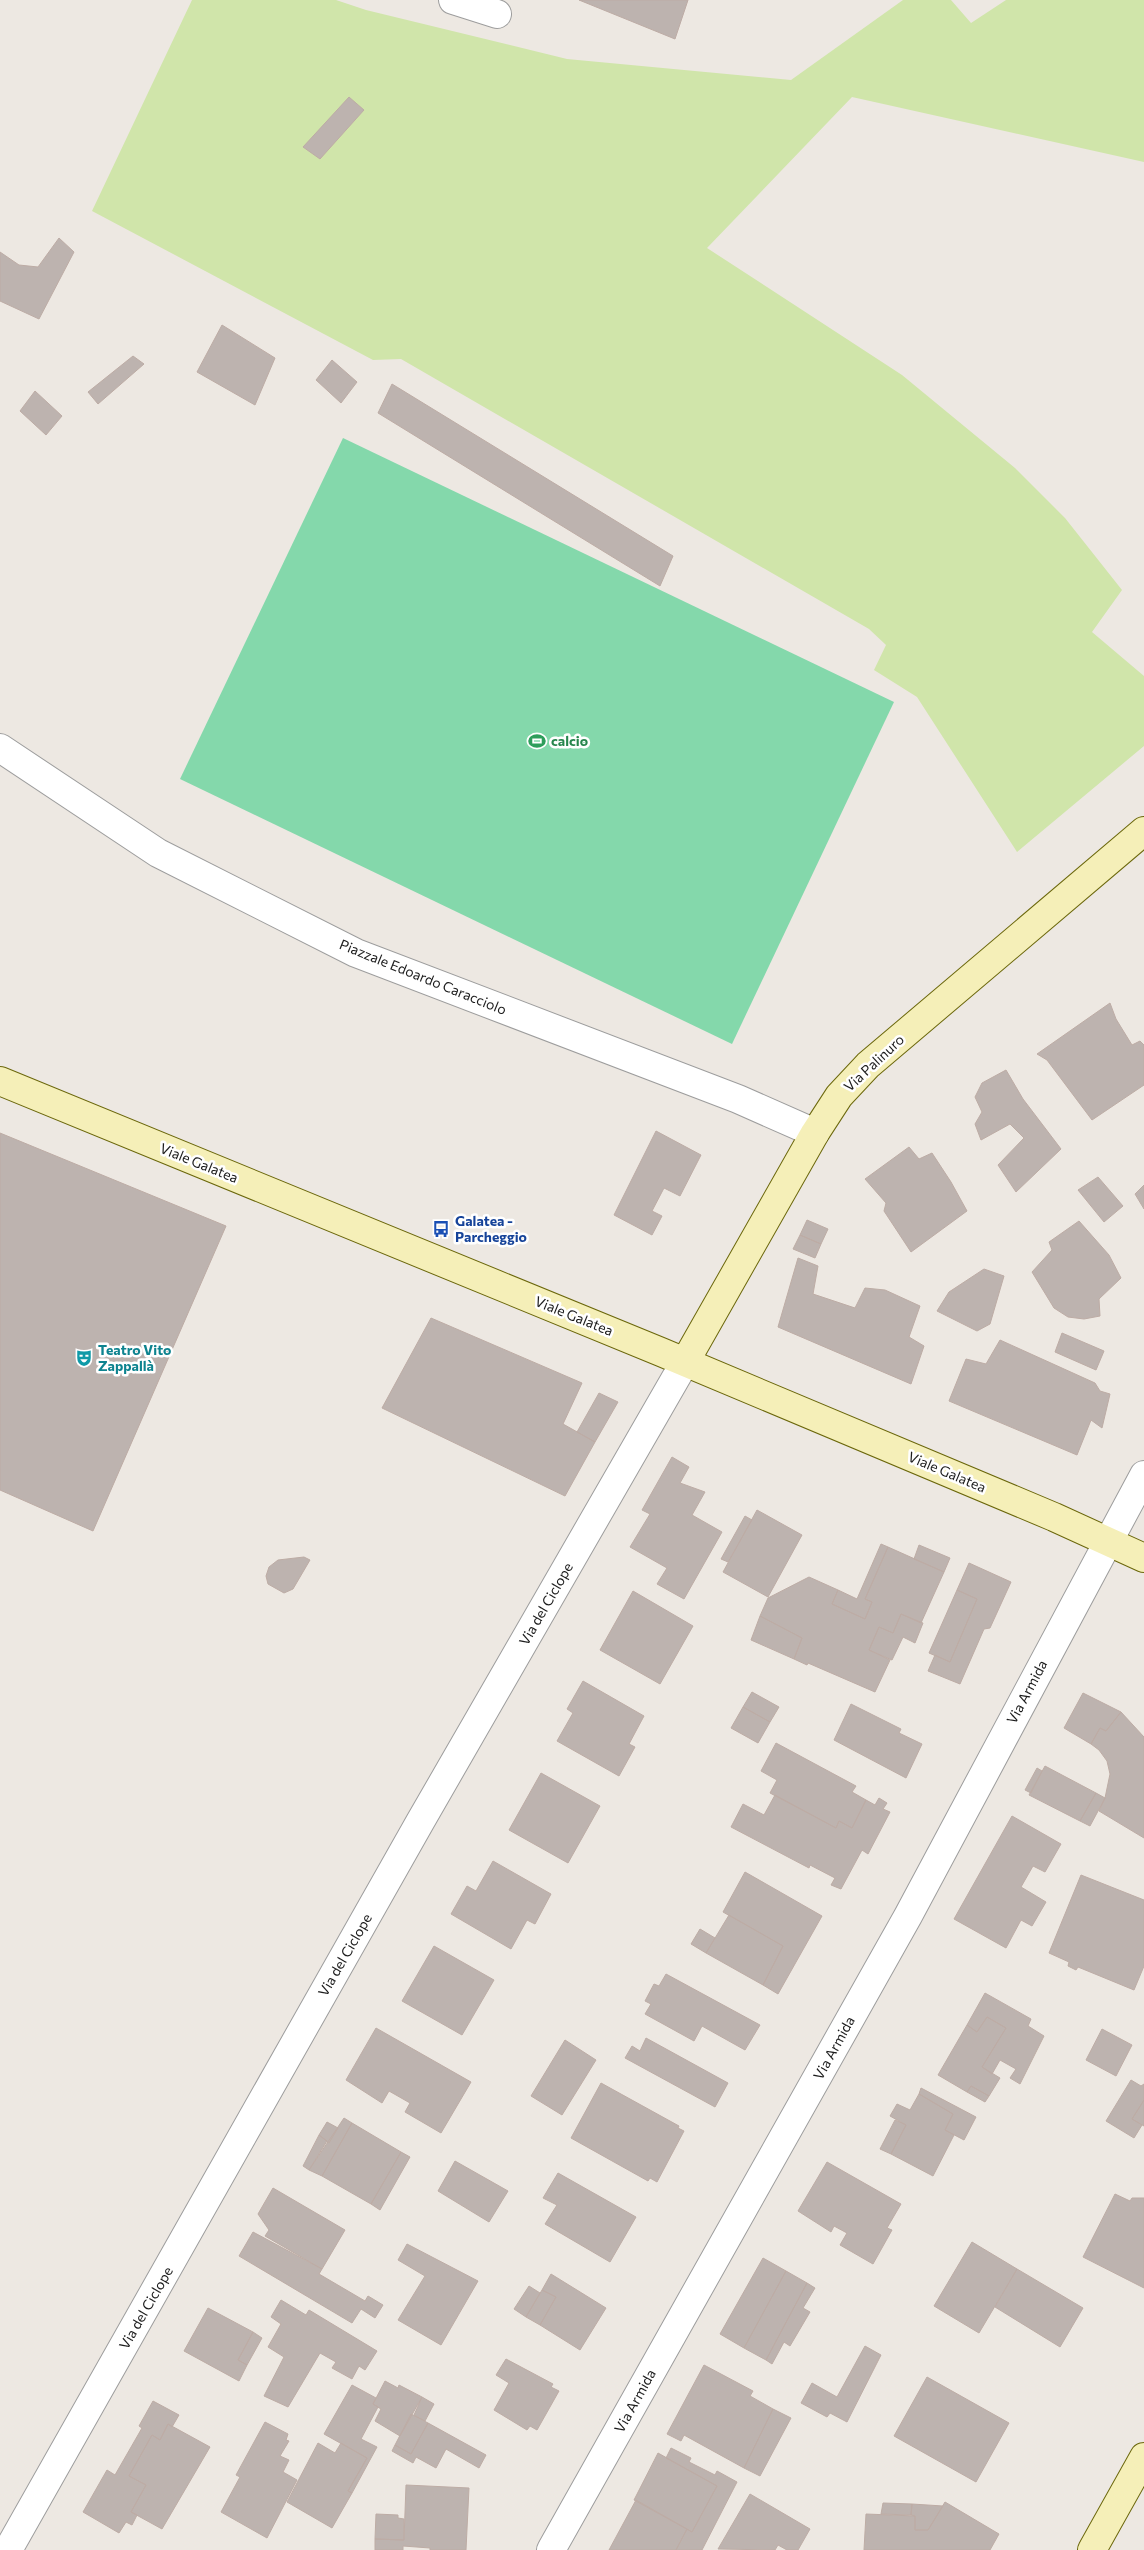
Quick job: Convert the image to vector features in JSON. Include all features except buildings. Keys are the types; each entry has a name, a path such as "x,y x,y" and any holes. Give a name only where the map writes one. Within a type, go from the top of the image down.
{"main road":[{"name":"Via Palinuro","path":"685,1362 815,1133 839,1096 868,1065 1144,831"},
{"name":"Viale Galatea","path":"0,1081 685,1362 1144,1558"},
{"path":"1092,2550 1144,2458"}],"street":[{"path":"453,0 497,14"},
{"name":"Piazzale Edoardo Caracciolo","path":"0,748 158,853 356,953 738,1099 815,1133"},
{"name":"Via del Ciclope","path":"8,2550 420,1822 685,1362"},
{"name":"Via Armida","path":"551,2550 908,1916 1144,1475"}],"green space":[{"path":"192,0 336,0 366,10 567,59 791,80 903,0 951,0 971,23 1006,0 1144,0 1144,162 852,97 707,248 902,375 1015,468 1065,518 1122,590 1092,632 1144,676 1144,746 1017,852 917,697 874,670 886,645 869,629 401,359 373,360 92,211"},
{"name":"calcio","path":"343,438 894,702 732,1044 180,779"}],"place":[{"name":"calcio","path":"537,741"},
{"name":"Galatea - Parcheggio","path":"441,1229"},
{"name":"Teatro Vito Zappallà","path":"84,1358"}]}
